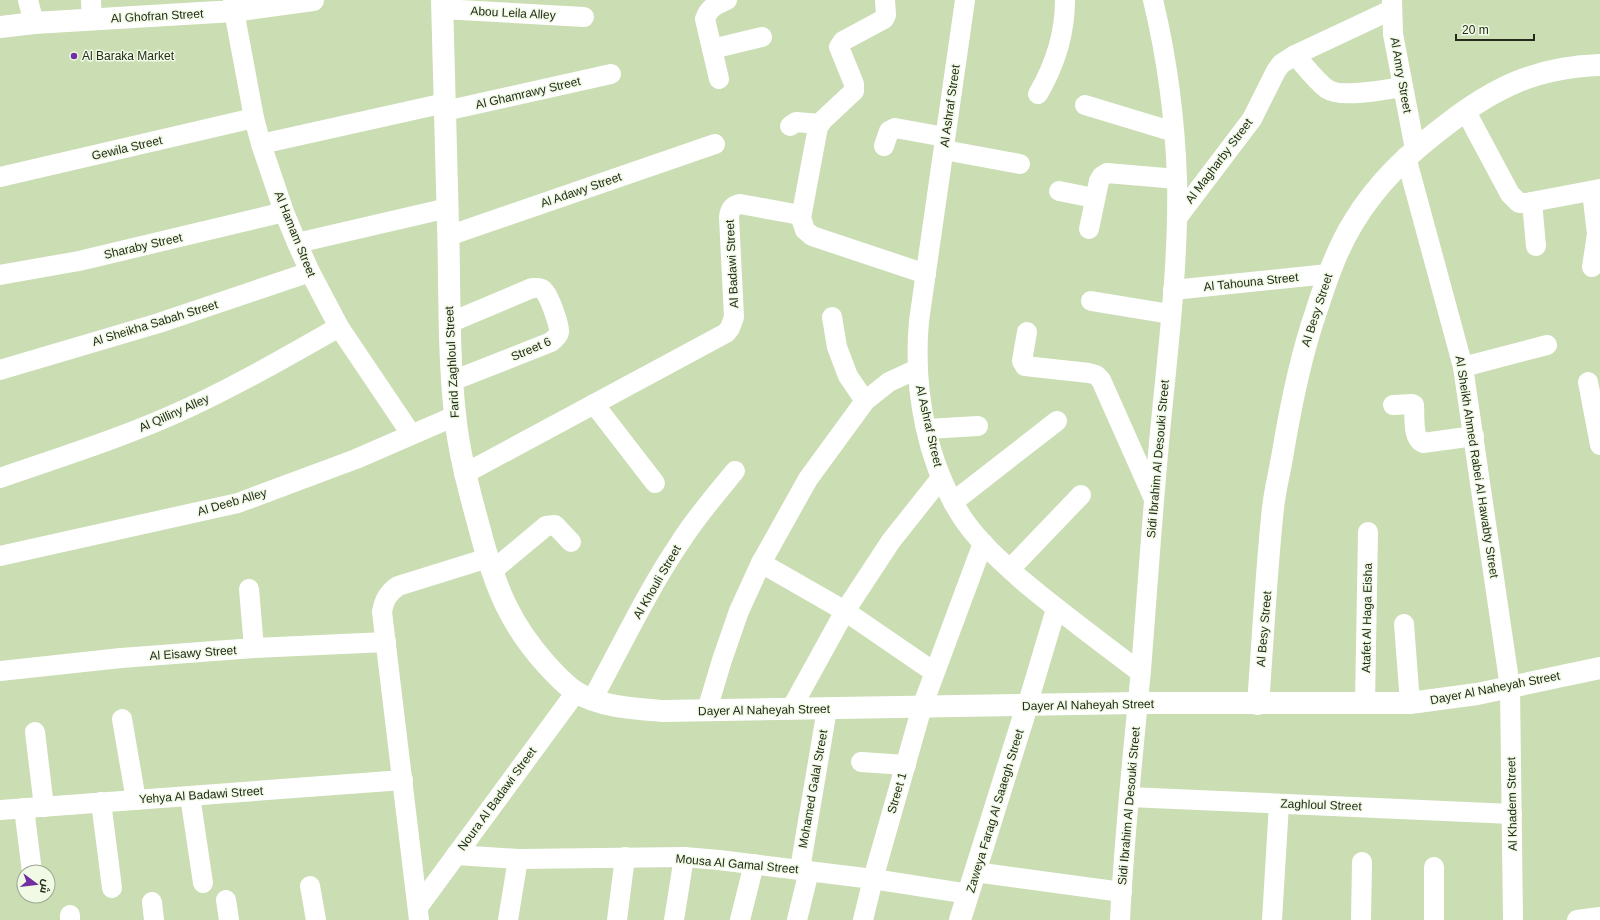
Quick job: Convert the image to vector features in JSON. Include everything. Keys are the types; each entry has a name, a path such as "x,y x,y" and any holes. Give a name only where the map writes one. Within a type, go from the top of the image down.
{"street":[{"path":"28,0 34,23"},
{"name":"Al Ghofran Street","path":"0,27 34,23 92,10 233,6 313,0"},
{"path":"719,79 706,19 708,11 713,6 727,0"},
{"path":"885,0 886,15 884,19 840,43 839,47 854,84 854,91 820,124 801,218 805,230 812,236 926,274"},
{"name":"Al Ashraf Street","path":"965,0 919,321 917,369 920,400 927,429 941,478 953,502 983,543 1056,609 1140,672"},
{"path":"1038,94 1049,75 1057,54 1062,32 1065,0"},
{"name":"Sidi Ibrahim Al Desouki Street","path":"1120,920 1129,797 1173,290 1177,218 1177,179 1174,132 1168,78 1153,0"},
{"name":"Abou Leila Alley","path":"442,5 584,17"},
{"name":"Farid Zaghloul Street","path":"442,5 448,208 449,323 455,416 464,474 490,564 502,599 516,626 533,650 548,667 584,696"},
{"name":"Al Magharby Street","path":"1177,218 1252,119 1281,64 1295,55 1391,5"},
{"name":"Al Amry Street","path":"1391,5 1394,34 1403,87 1410,153"},
{"name":"Al Hamam Street","path":"233,6 254,118 261,144 284,212 310,272 339,326 411,434"},
{"path":"712,49 762,37"},
{"path":"1295,55 1322,85 1335,93 1349,94 1403,87"},
{"name":"Al Besy Street","path":"1258,704 1273,507 1294,389 1309,331 1328,274 1340,248 1357,217 1378,188 1410,153 1465,110 1492,93 1520,80 1550,71 1600,65"},
{"name":"Al Ghamrawy Street","path":"261,144 611,74"},
{"path":"1085,105 1174,132"},
{"path":"1465,110 1510,194 1519,202 1526,204 1596,190 1597,234 1592,267"},
{"name":"Gewila Street","path":"0,177 254,118"},
{"path":"790,126 796,122 820,124"},
{"path":"884,146 889,131 895,128 1020,164"},
{"name":"Al Adawy Street","path":"448,236 714,144"},
{"name":"Al Sheikh Ahmed Rabei Al Hawabty Street","path":"1410,153 1463,367 1510,687"},
{"path":"1088,229 1099,181 1102,176 1107,173 1177,179"},
{"path":"1059,191 1094,198"},
{"path":"1532,202 1536,246"},
{"name":"Al Badawi Street","path":"464,474 726,333 730,328 734,316 729,217 730,210 734,206 740,204 795,214 801,218"},
{"path":"297,243 448,208"},
{"name":"Sharaby Street","path":"0,275 80,261 284,212"},
{"name":"Al Sheikha Sabah Street","path":"0,370 159,323 310,272"},
{"name":"Al Tahouna Street","path":"1173,290 1328,274"},
{"name":"Street 6","path":"449,323 532,288 538,288 544,290 547,295 558,325 559,332 556,338 551,342 452,381"},
{"path":"1091,301 1170,314"},
{"path":"832,317 837,347 848,376 865,401"},
{"name":"Al Qilliny Alley","path":"0,478 108,442 189,408 268,368 339,326"},
{"path":"1027,332 1022,361 1025,366 1088,373 1096,375 1101,380 1154,500"},
{"path":"1463,367 1547,345"},
{"path":"707,710 739,611 761,563 808,478 865,401 889,382 917,369"},
{"path":"1588,382 1600,445"},
{"path":"594,404 655,482"},
{"path":"1393,405 1414,405 1416,436 1419,442 1422,443 1474,436"},
{"name":"Al Deeb Alley","path":"0,556 238,503 356,459 455,416"},
{"path":"953,502 1057,421"},
{"path":"927,429 978,426"},
{"name":"Al Khouli Street","path":"584,696 681,541 706,505 735,471"},
{"path":"791,709 844,611 891,540 941,478"},
{"path":"1010,569 1081,496"},
{"path":"419,913 382,612 383,604 391,591 398,586 490,564 546,526 555,525 571,542"},
{"name":"Atafet Al Haga Eisha","path":"1365,704 1368,532"},
{"name":"Street 1","path":"863,920 873,879 922,707 983,543"},
{"path":"761,563 844,611 934,672"},
{"path":"249,589 254,648"},
{"name":"Zaweya Farag Al Saaegh Street","path":"960,920 1028,706 1056,609"},
{"path":"1404,624 1410,703"},
{"name":"Al Eisawy Street","path":"0,671 121,658 254,648 386,642"},
{"name":"Dayer Al Naheyah Street","path":"584,696 638,709 663,711 1137,703 1410,703 1477,694 1600,668"},
{"name":"Al Khadem Street","path":"1510,687 1513,920"},
{"name":"Noura Al Badawi Street","path":"419,913 456,855 584,696"},
{"name":"Mohamed Galal Street","path":"797,920 827,709"},
{"path":"122,719 136,800"},
{"path":"35,732 44,807"},
{"path":"861,762 906,765"},
{"name":"Yehya Al Badawi Street","path":"0,810 403,780"},
{"path":"190,796 203,883"},
{"name":"Zaghloul Street","path":"1129,797 1512,814"},
{"path":"101,802 112,888"},
{"path":"1272,920 1279,804"},
{"path":"24,808 31,864"},
{"name":"Mousa Al Gamal Street","path":"456,855 518,858 684,857 805,870 968,894"},
{"path":"617,920 625,857"},
{"path":"674,920 684,857"},
{"path":"508,920 518,858"},
{"path":"1361,920 1362,862"},
{"path":"740,920 754,864"},
{"path":"1434,867 1434,920"},
{"path":"975,872 1122,892"},
{"path":"310,886 316,920"},
{"path":"226,900 228,920"},
{"path":"1577,920 1600,917"}],"place":[{"name":"Al Baraka Market","path":"74,56"}]}
